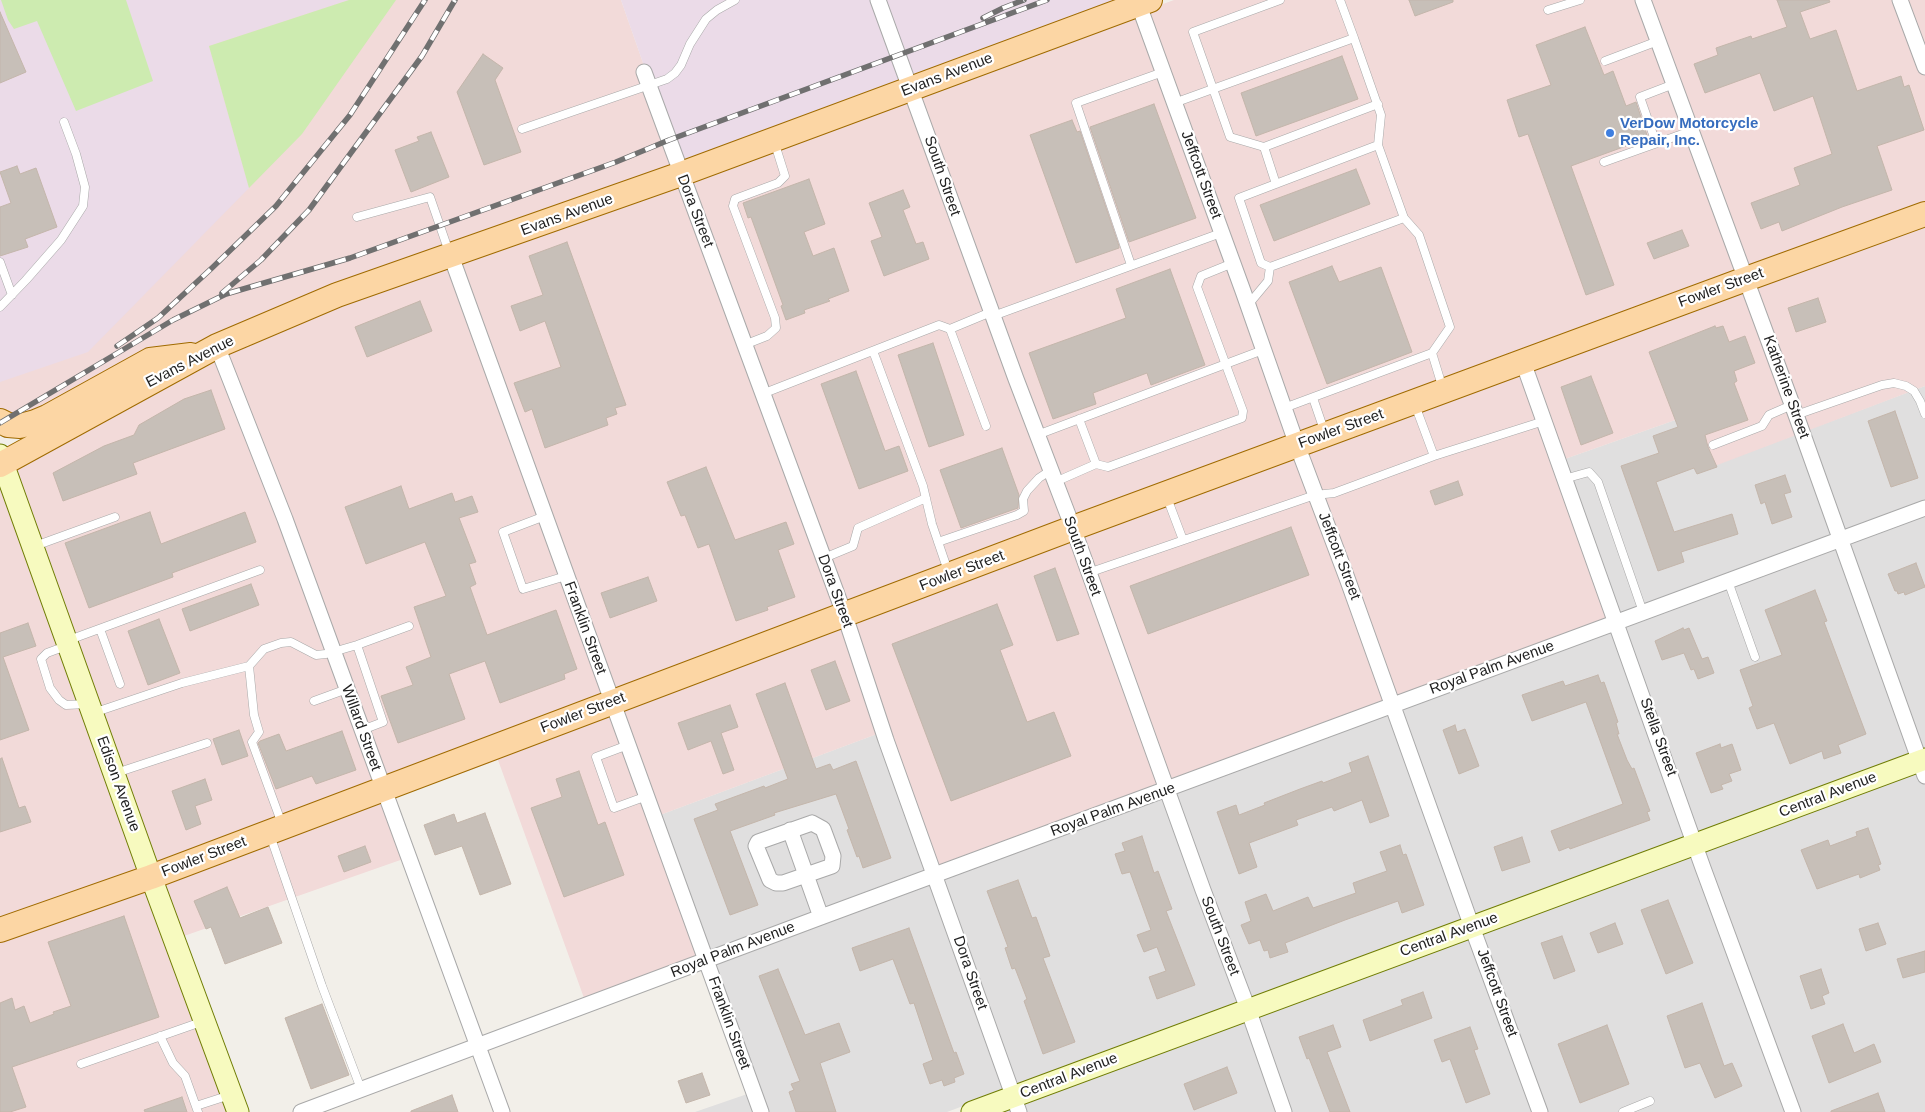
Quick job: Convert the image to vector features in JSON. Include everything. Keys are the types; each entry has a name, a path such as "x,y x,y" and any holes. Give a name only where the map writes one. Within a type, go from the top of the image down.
{"main road":[{"name":"Evans Avenue","path":"1,461 211,350 337,295 681,174 912,89 1142,1"},
{"name":"Fowler Street","path":"0,930 276,831 1072,528 1925,214"},
{"path":"0,421 8,425 20,426 47,418 150,360 211,350"}],"street":[{"name":"South Street","path":"878,0 1248,1009 1284,1112"},
{"name":"Katherine Street","path":"1643,0 1923,765"},
{"path":"1900,0 1925,67"},
{"name":"Jeffcott Street","path":"1142,1 1174,103 1540,1112"},
{"name":"Dora Street","path":"646,79 845,616 886,740 1017,1104"},
{"name":"Franklin Street","path":"451,256 762,1112"},
{"name":"Willard Street","path":"211,350 285,519 502,1112"},
{"name":"Stella Street","path":"1523,362 1695,845 1793,1112"},
{"name":"Edison Avenue","path":"1,461 151,877 235,1103"},
{"name":"Royal Palm Avenue","path":"301,1112 821,917 936,876 1925,508"},
{"name":"Central Avenue","path":"972,1112 1017,1104 1248,1009 1695,845 1923,765"},
{"path":"812,823 817,824 822,829 833,856 832,866 783,882 776,883 770,880 756,846 758,842 790,830 812,823"},
{"path":"790,830 821,917"}],"lane":[{"path":"522,129 646,79 667,79 675,73 706,19 735,0"},
{"path":"1280,0 1193,32 1230,138 1264,148 1378,104"},
{"path":"1284,408 1432,353 1450,327 1419,234 1404,218 1378,146 1381,115 1340,0"},
{"path":"1548,10 1580,0"},
{"path":"1174,103 1354,38"},
{"path":"1605,61 1658,41"},
{"path":"1131,265 1076,103 1163,72"},
{"path":"1656,143 1640,98 1674,84"},
{"path":"0,307 61,240 83,206 85,187 76,154 64,122"},
{"path":"1604,162 1691,131"},
{"path":"744,345 767,336 776,328 775,318 733,206 735,199 778,183 785,176 773,140"},
{"path":"1378,146 1239,198 1262,263 1270,267 1404,218"},
{"path":"1264,148 1276,184"},
{"path":"357,217 430,197 451,256"},
{"path":"762,394 939,325 950,329 1221,232"},
{"path":"0,262 12,295"},
{"path":"938,542 1024,511 1023,499 1027,491 1039,478 1096,464 1108,468 1242,418 1243,410 1197,287 1200,276 1232,263"},
{"path":"1248,305 1268,280 1270,267"},
{"path":"950,329 986,426"},
{"path":"873,350 914,458 938,542 950,576"},
{"path":"1037,435 1263,350"},
{"path":"1432,353 1444,391"},
{"path":"1712,445 1762,426 1769,415 1894,383 1906,386 1914,391 1925,414"},
{"path":"1313,398 1325,435"},
{"path":"1414,402 1434,456"},
{"path":"1079,419 1096,464"},
{"path":"1088,573 1316,495 1334,493 1434,456 1544,421"},
{"path":"1564,480 1589,472 1598,482 1643,612"},
{"path":"1166,494 1183,540"},
{"path":"824,558 853,546 858,528 926,498"},
{"path":"545,516 503,532 523,589 566,576"},
{"path":"33,547 115,517"},
{"path":"260,570 100,629 47,653 41,659 50,688 59,700 66,704 91,709 249,666 264,650 282,643 291,642 316,655 357,645 409,626"},
{"path":"1728,581 1754,657"},
{"path":"100,629 120,684"},
{"path":"357,645 383,722 362,730"},
{"path":"249,666 254,715 259,732 252,742 322,986 361,1090"},
{"path":"314,701 347,689"},
{"path":"114,773 207,743"},
{"path":"628,745 596,757 614,808 647,796"},
{"path":"81,1064 205,1021"},
{"path":"160,1036 173,1063 185,1076 197,1109 235,1103"},
{"path":"1623,1112 1650,1101"}],"shaded area":[{"path":"0,0 621,0 679,166 20,417 0,410"},
{"path":"0,0 349,0 209,46 249,188 88,352 0,382"},
{"path":"621,0 1125,0 679,166"},
{"path":"1174,0 1925,0 1925,205 157,866 15,467 208,361 340,303"},
{"path":"1925,223 1925,386 1699,472 1678,419 1562,460 1616,614 933,867 885,731 660,815 706,953 584,998 498,760 389,800 409,857 184,936 163,882 615,710"},
{"path":"1925,386 1925,749 947,1112 695,1112 756,1091 660,815 885,731 934,867 1616,614 1562,460 1678,419 1699,471"},
{"path":"0,483 140,872 0,921"},
{"path":"1925,768 1925,1112 997,1112"},
{"path":"146,888 228,1112 0,1112 0,939"}],"green space":[{"path":"1,0 126,0 153,81 76,111 37,21 14,29 8,20"},
{"path":"349,0 396,0 302,134 249,188 209,46"}],"building":[{"path":"1409,0 1453,0 1453,2 1415,16"},
{"path":"1777,0 1829,0 1830,2 1800,12 1810,39 1836,30 1857,91 1901,76 1904,87 1909,85 1924,130 1877,146 1892,190 1842,207 1782,231 1779,222 1761,229 1751,203 1800,185 1794,168 1832,154 1813,96 1774,111 1760,73 1705,93 1694,64 1718,55 1716,48 1751,36 1752,39 1787,27"},
{"path":"0,12 26,72 0,83"},
{"path":"1585,27 1604,75 1613,71 1626,106 1636,102 1648,138 1571,166 1614,285 1586,295 1528,134 1519,137 1507,100 1551,85 1536,45"},
{"path":"483,54 503,68 495,80 521,152 484,165 457,92"},
{"path":"1342,56 1358,99 1256,136 1241,93"},
{"path":"1154,104 1196,218 1129,242 1090,127"},
{"path":"1072,120 1077,132 1080,131 1119,246 1119,248 1076,263 1030,135"},
{"path":"431,132 449,177 411,192 395,150 419,141 417,137"},
{"path":"17,166 20,174 36,168 57,227 25,239 28,247 0,256 0,207 11,203 0,172"},
{"path":"1356,169 1370,204 1274,241 1260,205"},
{"path":"809,179 825,224 804,232 813,256 834,248 849,291 828,299 830,301 804,310 805,313 786,320 781,306 783,305 751,217 748,218 743,203"},
{"path":"903,190 910,207 903,210 916,244 923,242 929,259 884,276 871,241 882,237 869,203"},
{"path":"1682,230 1689,246 1654,259 1647,243"},
{"path":"567,242 626,405 615,408 617,414 606,418 608,425 545,448 532,409 525,412 514,383 561,367 545,321 520,331 511,306 543,295 529,256"},
{"path":"1332,266 1339,282 1381,267 1412,352 1327,384 1289,282"},
{"path":"1170,269 1205,365 1151,385 1147,373 1093,393 1096,404 1053,419 1029,353 1126,318 1116,289"},
{"path":"1818,298 1826,322 1796,332 1788,308"},
{"path":"420,301 432,331 367,357 355,327"},
{"path":"1715,326 1716,328 1723,326 1729,342 1745,336 1755,363 1734,371 1737,381 1734,383 1748,420 1705,435 1717,467 1697,474 1694,468 1656,482 1674,532 1732,514 1738,534 1681,552 1684,562 1658,571 1621,466 1659,453 1653,436 1678,427 1649,352"},
{"path":"933,343 964,435 929,447 898,355"},
{"path":"856,371 885,451 899,446 908,471 859,489 821,384"},
{"path":"1591,376 1613,433 1581,445 1561,387"},
{"path":"211,390 225,429 133,463 137,474 63,501 53,473 104,446 134,435 139,425 184,399"},
{"path":"1895,411 1918,478 1891,487 1868,421"},
{"path":"1002,448 1019,495 1018,508 961,528 940,470"},
{"path":"706,467 735,540 786,522 794,544 778,550 795,597 767,607 768,610 736,621 709,544 698,548 685,515 681,516 667,482"},
{"path":"1785,475 1791,492 1784,494 1792,517 1772,524 1765,502 1761,504 1755,485"},
{"path":"1458,481 1463,495 1435,505 1430,491"},
{"path":"401,486 409,509 452,493 455,502 472,496 478,512 459,518 476,562 469,564 476,584 470,587 487,635 556,610 577,669 564,674 565,679 500,703 485,661 449,674 465,719 398,743 381,696 413,685 406,667 431,657 414,607 446,596 425,542 366,564 345,507"},
{"path":"150,512 161,544 245,512 256,542 172,573 173,577 89,608 65,543"},
{"path":"1291,527 1309,575 1148,634 1130,586"},
{"path":"1916,563 1925,587 1905,595 1904,592 1898,594 1888,574"},
{"path":"1055,568 1079,634 1057,641 1034,576"},
{"path":"648,577 657,601 610,618 601,593"},
{"path":"251,584 259,605 190,631 182,609"},
{"path":"1815,590 1827,621 1824,622 1866,734 1838,745 1841,753 1824,759 1822,751 1790,764 1774,723 1757,729 1749,708 1753,706 1740,670 1782,655 1765,610"},
{"path":"997,604 1013,645 1000,650 1027,722 1054,712 1071,756 951,801 892,644"},
{"path":"159,619 180,673 148,685 128,631"},
{"path":"28,623 36,646 3,657 29,730 0,740 0,633"},
{"path":"1683,628 1684,630 1689,628 1702,659 1708,657 1714,673 1698,679 1694,669 1691,670 1684,653 1662,660 1655,641"},
{"path":"835,661 850,701 826,710 811,670"},
{"path":"1598,675 1601,683 1604,682 1618,722 1616,723 1619,734 1617,734 1627,760 1632,769 1634,768 1650,811 1647,812 1650,820 1570,849 1569,847 1559,851 1551,831 1623,804 1586,702 1532,721 1522,695 1563,681 1565,686"},
{"path":"785,683 816,769 830,764 833,770 856,761 891,858 863,868 847,830 849,829 836,794 774,813 775,815 730,831 758,905 730,915 694,819 718,810 715,804 788,779 756,694"},
{"path":"730,705 738,727 721,733 734,770 723,774 711,741 688,750 678,723"},
{"path":"1455,725 1457,732 1465,729 1479,766 1459,774 1443,730"},
{"path":"239,730 248,756 222,765 213,739"},
{"path":"342,731 356,770 316,784 312,776 276,789 258,743 260,741 279,734 286,751"},
{"path":"1720,744 1721,748 1732,744 1741,770 1729,774 1732,781 1721,785 1723,789 1711,793 1696,753"},
{"path":"1368,756 1389,816 1370,823 1362,800 1334,811 1332,807 1296,820 1298,825 1249,843 1257,867 1239,874 1217,812 1236,805 1239,815 1300,789 1352,772 1349,763"},
{"path":"2,758 19,808 25,806 31,822 0,832 0,759"},
{"path":"579,771 598,825 605,822 624,875 564,897 531,808 562,797 556,779"},
{"path":"205,779 212,800 195,806 201,824 186,830 172,791"},
{"path":"485,813 511,884 480,895 462,846 435,855 424,825 454,814 457,823"},
{"path":"1868,828 1881,864 1878,865 1880,870 1860,878 1859,874 1817,889 1801,850 1828,840 1830,846 1857,836 1856,832"},
{"path":"1142,836 1154,873 1158,871 1172,909 1166,911 1195,985 1157,999 1149,977 1166,971 1157,947 1144,952 1137,935 1151,930 1130,872 1122,874 1115,854 1125,851 1122,843"},
{"path":"1522,837 1530,862 1502,871 1494,847"},
{"path":"1400,845 1403,855 1406,854 1424,905 1402,913 1398,901 1285,943 1288,952 1270,958 1268,950 1264,951 1260,940 1249,944 1241,925 1251,921 1245,902 1266,894 1273,911 1308,897 1313,908 1356,893 1353,883 1387,871 1380,852"},
{"path":"365,846 371,862 344,872 338,856"},
{"path":"1018,880 1032,918 1036,917 1050,956 1043,958 1075,1042 1043,1054 1024,1001 1027,999 1015,968 1012,969 1005,948 1008,947 987,891"},
{"path":"227,887 240,918 268,907 282,943 225,964 211,927 206,929 194,901"},
{"path":"1668,900 1693,963 1666,974 1641,910"},
{"path":"124,916 159,1017 12,1067 26,1107 10,1112 0,1112 0,1003 12,998 15,1010 24,1006 30,1023 71,1006 48,942"},
{"path":"1615,923 1623,944 1598,953 1590,933"},
{"path":"1878,923 1886,944 1866,951 1859,929"},
{"path":"909,928 954,1053 956,1052 964,1074 954,1078 955,1082 944,1086 942,1080 930,1084 923,1064 933,1060 914,1003 910,1004 893,959 860,971 852,948"},
{"path":"1562,936 1575,971 1554,979 1541,943"},
{"path":"1925,951 1925,972 1903,978 1897,959"},
{"path":"778,969 805,1035 839,1023 850,1052 820,1063 836,1112 796,1112 789,1092 794,1090 791,1084 800,1081 759,976"},
{"path":"1821,969 1829,993 1822,996 1825,1004 1811,1009 1800,976"},
{"path":"1423,992 1432,1018 1370,1041 1363,1020 1403,1005 1401,1000"},
{"path":"1702,1003 1724,1066 1732,1063 1742,1086 1715,1098 1700,1063 1685,1068 1667,1016"},
{"path":"322,1004 349,1075 311,1089 285,1018"},
{"path":"1843,1024 1854,1053 1874,1044 1881,1062 1829,1083 1812,1036"},
{"path":"1333,1025 1341,1047 1327,1052 1350,1112 1330,1112 1299,1037"},
{"path":"1607,1025 1629,1084 1580,1103 1558,1044"},
{"path":"1470,1027 1478,1049 1474,1050 1490,1094 1466,1103 1450,1059 1442,1062 1434,1040"},
{"path":"1227,1067 1237,1093 1194,1110 1184,1084"},
{"path":"702,1073 710,1095 686,1103 678,1081"},
{"path":"1878,1093 1885,1112 1831,1112 1831,1111"},
{"path":"452,1095 458,1112 411,1112 411,1111"},
{"path":"182,1097 187,1112 145,1112 144,1110"}],"railway":[{"path":"117,346 158,318 276,206 350,115 425,0"},
{"path":"222,293 261,260 309,210 422,56 455,0"},
{"path":"983,18 1024,0"},
{"path":"0,423 173,320 226,294 350,258 616,162 669,140 1047,0"}],"place":[{"name":"VerDow Motorcycle Repair, Inc.","path":"1610,133"}]}
